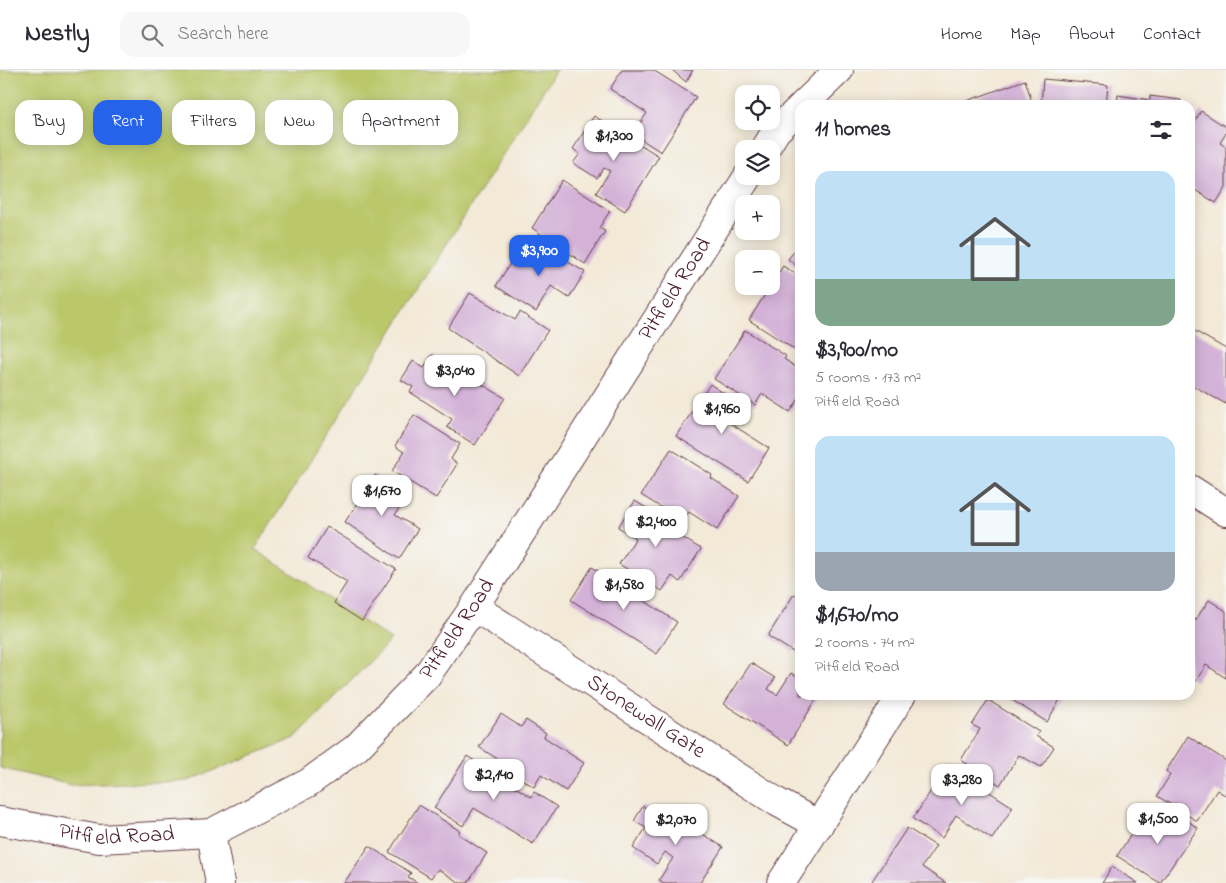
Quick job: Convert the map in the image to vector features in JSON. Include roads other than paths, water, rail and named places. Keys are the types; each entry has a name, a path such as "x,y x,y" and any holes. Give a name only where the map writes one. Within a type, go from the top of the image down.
{"street":[{"path":"808,100 838,70"},
{"path":"770,140 776,131 795,113"},
{"name":"Pitfield Road","path":"0,821 99,839 210,833 308,783 356,748 427,675 474,607 742,185"},
{"path":"1195,491 1226,512"},
{"name":"Stonewall Gate","path":"474,607 777,802 819,825"},
{"path":"781,883 899,700"},
{"path":"210,833 220,883"}]}
